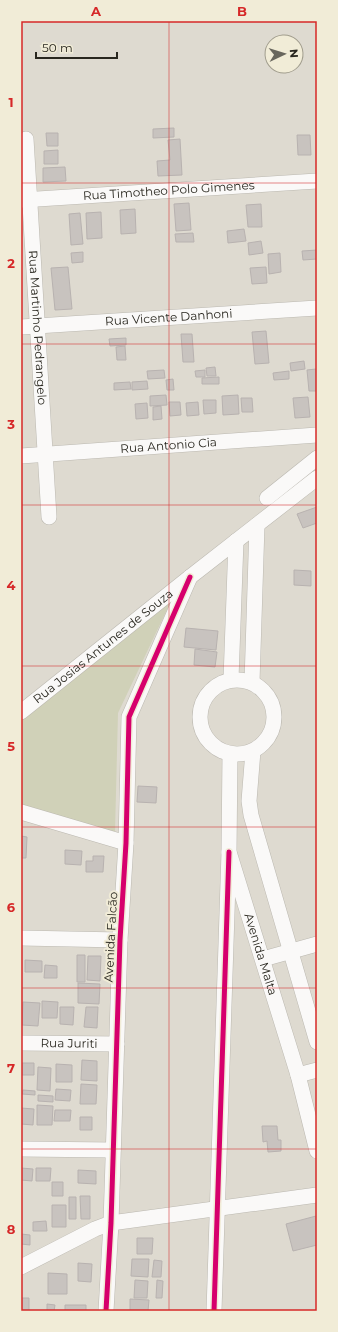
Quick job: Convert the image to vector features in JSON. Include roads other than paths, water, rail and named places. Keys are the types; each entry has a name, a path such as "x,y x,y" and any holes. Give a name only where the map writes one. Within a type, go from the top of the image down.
{"street":[{"name":"Rua Martinho Pedrangelo","path":"26,139 26,200 38,326 49,517"},
{"name":"Rua Timotheo Polo Gimenes","path":"26,200 317,181"},
{"name":"Rua Vicente Danhoni","path":"21,327 317,308"},
{"name":"Rua Antonio Cia","path":"21,456 317,435"},
{"path":"267,498 317,458"},
{"name":"Rua Josias Antunes de Souza","path":"21,712 317,478"},
{"path":"252,682 257,525"},
{"path":"232,679 236,541"},
{"name":"Avenida Falcão","path":"106,1311 111,1223 120,940 126,843 129,716 190,577"},
{"path":"232,679 252,682 269,697 273,704 275,720 270,735 266,741 253,751 230,754 222,751 209,742 203,732 200,720 202,704 216,685 232,679"},
{"path":"253,751 249,801 251,815 317,1042"},
{"name":"Avenida Malta","path":"230,754 229,852 298,1075 317,1151"},
{"path":"21,812 126,843"},
{"path":"214,1311 229,852"},
{"path":"21,938 120,940"},
{"path":"263,959 317,944"},
{"name":"Rua Juriti","path":"21,1043 117,1044"},
{"path":"298,1075 317,1070"},
{"path":"21,1149 113,1150"},
{"path":"21,1267 111,1223 317,1196"}]}
